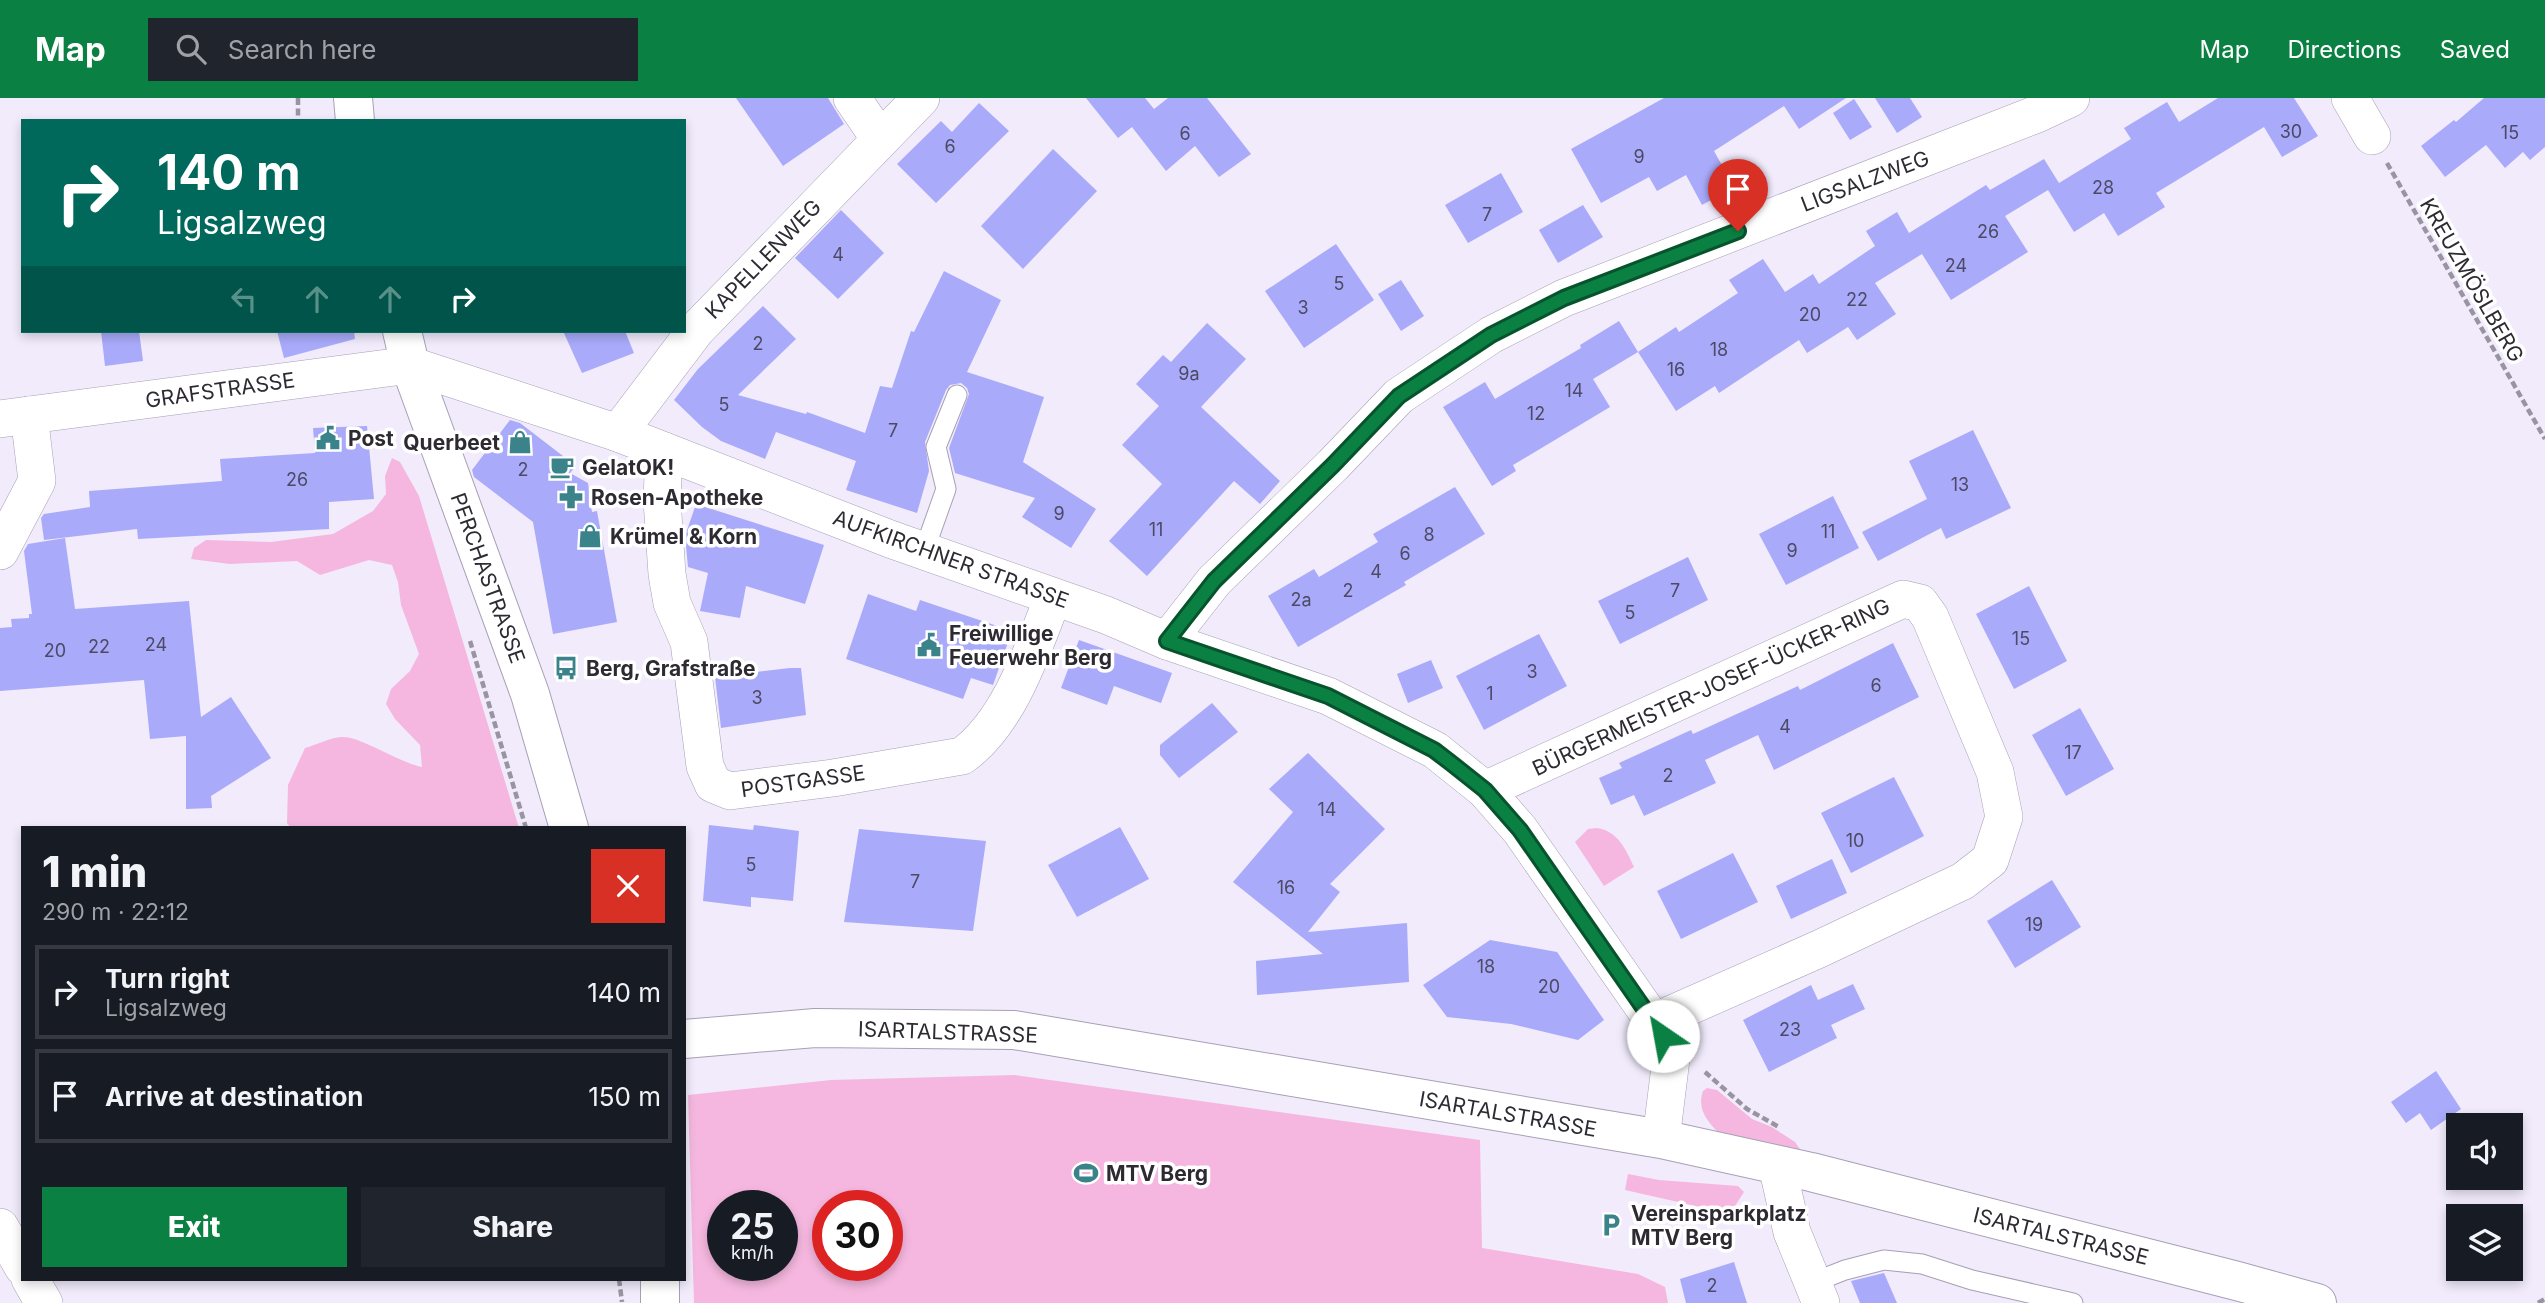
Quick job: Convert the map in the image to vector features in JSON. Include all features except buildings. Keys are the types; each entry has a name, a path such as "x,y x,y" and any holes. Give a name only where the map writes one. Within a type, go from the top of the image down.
{"main road":[{"path":"353,98 355,119"},
{"name":"PERCHASTRASSE","path":"406,348 530,694 568,826"},
{"name":"ISARTALSTRASSE","path":"686,1038 815,1028 1014,1030 1661,1139 1779,1147 2317,1303"},
{"path":"660,1281 660,1303"}],"street":[{"path":"852,98 880,139"},
{"name":"KAPELLENWEG","path":"618,433 696,330 921,98"},
{"name":"LIGSALZWEG","path":"1167,641 1214,581 1333,465 1399,396 1491,335 1564,298 2037,114 2071,98"},
{"path":"2350,98 2372,136"},
{"name":"AUFKIRCHNER STRASSE","path":"406,348 924,551 1167,641 1328,696 1434,750 1485,790 1520,830 1663,1036"},
{"name":"GRAFSTRASSE","path":"0,551 37,481 15,417 406,348"},
{"name":"POSTGASSE","path":"664,451 664,541 672,603 689,642 705,766 713,784 730,791 833,778 962,756 977,745 1012,695 1053,597"},
{"name":"BÜRGERMEISTER-JOSEF-ÜCKER-RING","path":"1485,790 1903,599 1920,603 1930,617 1995,772 2004,817 1990,860 1962,881 1819,949 1663,1036"},
{"path":"1661,1139 1663,1036"},
{"path":"1779,1147 1792,1232 1816,1293"},
{"path":"0,1227 21,1258"}],"lane":[{"path":"924,551 946,489 936,447 957,395"},
{"path":"1816,1293 1845,1270 1884,1261 1922,1264 1972,1280 2073,1303"}],"path":[{"path":"298,98 298,119"},
{"name":"KREUZMÖSLBERG","path":"2372,136 2545,439"},
{"path":"1663,1036 1747,1108 1779,1147"},
{"path":"620,1281 622,1303"},
{"path":"2538,1303 2545,1299"}],"shaded area":[{"path":"392,458 400,462 419,496 518,826 289,826 287,823 288,785 305,748 334,738 351,738 422,767 420,745 395,719 386,704 391,689 410,671 419,654 401,605 398,582 392,565 369,560 320,575 297,561 230,564 191,559 194,548 206,540 271,542 333,534 373,511 386,494 385,476"},
{"path":"1597,828 1616,837 1634,867 1604,886 1575,842 1588,829"},
{"name":"MTV Berg","path":"1015,1075 1480,1140 1482,1248 1638,1274 1665,1287 1668,1303 694,1303 688,1095 831,1080"},
{"path":"1707,1088 1717,1090 1752,1119 1772,1127 1795,1142 1804,1155 1718,1132 1706,1118 1702,1108 1701,1097"},
{"path":"1628,1174 1659,1180 1738,1186 1744,1192 1735,1206 1718,1211 1625,1190"}],"place":[{"name":"Post","path":"328,438"},
{"name":"Querbeet","path":"520,442"},
{"name":"GelatOK!","path":"562,467"},
{"name":"Rosen-Apotheke","path":"571,497"},
{"name":"Krümel & Korn","path":"590,536"},
{"name":"Freiwillige Feuerwehr Berg","path":"929,645"},
{"name":"Berg, Grafstraße","path":"566,668"},
{"name":"MTV Berg","path":"1086,1173"},
{"name":"Vereinsparkplatz MTV Berg","path":"1611,1225"}],"route":[{"path":"1663,1036 1520,830 1485,790 1434,750 1328,696 1167,641 1214,581 1333,465 1399,396 1491,335 1564,298 1738,231"}]}
